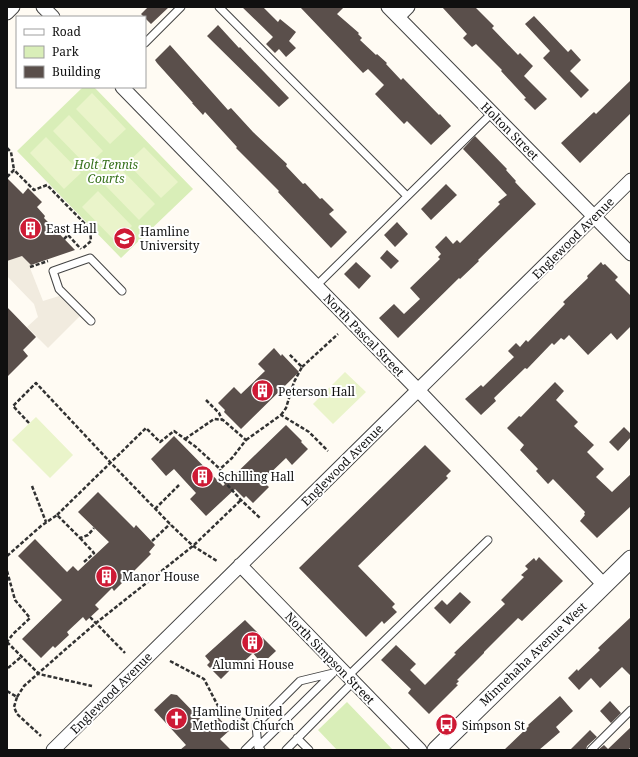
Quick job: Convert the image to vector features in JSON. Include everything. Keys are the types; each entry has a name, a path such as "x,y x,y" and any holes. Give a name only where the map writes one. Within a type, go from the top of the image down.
{"street":[{"path":"7,13 13,7"},
{"path":"43,7 52,16"},
{"name":"Holton Street","path":"388,7 631,254"},
{"path":"398,17 408,7"},
{"name":"North Pascal Street","path":"123,88 418,390 604,585"},
{"name":"Englewood Avenue","path":"53,750 631,180"},
{"name":"Minnehaha Avenue West","path":"436,750 631,559"},
{"name":"North Simpson Street","path":"240,565 343,675 420,750"}],"lane":[{"path":"146,42 181,7"},
{"path":"219,7 407,196"},
{"path":"316,286 492,113"},
{"path":"91,321 59,289 53,272 90,258 122,291"},
{"path":"343,675 300,681 256,725 257,738 260,748 343,675 488,540"},
{"path":"286,750 297,738 343,675"},
{"path":"591,750 631,710"},
{"path":"244,750 257,738"},
{"path":"297,738 309,750"}],"path":[{"path":"7,148 11,152 14,170 34,190 47,185 90,229 91,241 82,249 75,252"},
{"path":"7,177 14,170"},
{"path":"64,239 68,235 82,249"},
{"path":"30,267 52,260"},
{"path":"220,469 232,458 246,440 281,415 286,408 294,382 302,367 338,334"},
{"path":"289,354 302,367"},
{"path":"29,423 13,406 36,383 170,524 193,546 217,561"},
{"path":"206,400 223,420 246,440"},
{"path":"281,415 309,432 328,451"},
{"path":"185,439 214,419 223,420"},
{"path":"7,556 11,551 56,515 146,428 160,442 174,431 185,439 220,469 222,479 260,518"},
{"path":"155,509 179,485"},
{"path":"32,486 46,522"},
{"path":"41,736 17,714 14,706 17,697 24,686 96,623 193,546 241,500"},
{"path":"56,515 94,552 84,562"},
{"path":"152,541 170,524"},
{"path":"80,538 88,535 94,528"},
{"path":"7,571 16,600 30,618 13,634 7,642 39,674 92,686"},
{"path":"90,617 125,653"},
{"path":"8,668 22,657"},
{"path":"170,661 204,679 219,708 256,725"},
{"path":"7,691 17,697"}],"green space":[{"name":"Holt Tennis Courts","path":"82,88 95,88 193,189 121,258 17,151"},
{"path":"92,93 126,129 110,144 76,109"},
{"path":"69,115 103,151 87,166 53,131"},
{"path":"46,137 81,173 64,189 30,153"},
{"path":"144,147 178,182 161,198 127,163"},
{"path":"121,169 155,204 139,220 105,185"},
{"path":"98,191 132,226 116,242 82,207"},
{"path":"345,372 366,392 333,424 313,404"},
{"path":"36,417 73,455 50,478 12,440"},
{"path":"347,702 393,750 337,750 318,730"}],"shaded area":[{"path":"22,256 31,265 30,268 43,301 59,296 80,316 48,348 27,327 38,317 34,304 7,276 7,261"}],"building":[{"path":"148,7 169,7 151,24 146,19 146,16 141,14"},
{"path":"242,7 263,7 278,22 280,19 296,32 289,41 296,48 286,57 279,49 275,53 266,44 273,37"},
{"path":"300,7 344,7 337,14 359,33 358,34 362,38 360,40 387,63 386,64 401,80 403,78 451,126 431,145 407,121 404,124 375,94 384,85 368,69 363,73"},
{"path":"442,7 475,7 494,26 492,28 518,55 520,53 533,66 524,76 547,99 535,110 524,99 526,98 501,71 502,70 476,44 472,47 463,38 467,34"},
{"path":"534,16 568,52 571,49 581,60 570,71 589,90 581,98 543,58 550,51 525,24"},
{"path":"218,25 289,98 279,107 207,36"},
{"path":"170,45 228,110 231,108 253,132 287,164 286,166 303,184 305,183 320,199 322,198 334,210 329,214 347,232 331,248 278,192 279,191 236,148 237,147 205,112 203,115 157,63 155,60"},
{"path":"631,80 631,113 580,163 561,143 594,112 596,114"},
{"path":"475,136 507,169 506,170 516,181 515,182 536,204 398,338 379,318 394,304 404,314 420,299 410,288 440,259 438,257 441,254 435,247 446,236 453,244 457,240 460,243 500,204 498,202 507,195 463,149"},
{"name":"East Hall","path":"7,178 23,194 28,188 42,202 37,207 45,216 44,218 75,250 31,265 22,256 7,261"},
{"path":"446,184 457,195 431,220 421,209"},
{"path":"397,222 408,234 395,247 384,235"},
{"path":"387,250 399,261 391,269 380,258"},
{"path":"356,262 371,276 359,289 344,274"},
{"path":"601,262 618,277 615,280 631,296 631,326 617,340 611,333 588,355 569,335 564,340 561,338 554,345 552,343 527,369 525,368 494,398 496,401 481,415 465,399 481,385 483,387 514,357 508,351 516,343 520,347 526,340 528,342 565,304 563,302 588,278 587,276"},
{"path":"7,307 36,337 23,350 28,356 7,377"},
{"name":"Peterson Hall","path":"274,348 281,356 282,354 299,372 241,429 224,412 225,410 218,403 234,387 241,394 265,371 258,364"},
{"path":"555,382 564,391 556,400 578,422 574,426 594,445 587,452 604,469 596,477 612,492 631,474 631,506 597,538 580,521 585,515 585,512 553,479 548,484 536,471 538,469 520,450 524,445 507,428 519,416 521,417"},
{"path":"286,425 308,449 292,465 286,458 262,481 269,487 253,503 246,496 244,498 235,489 206,516 190,499 196,493 174,469 166,476 151,459 174,436 223,486"},
{"path":"624,427 631,434 631,437 618,451 609,442"},
{"path":"425,445 451,471 446,476 448,478 358,566 395,604 392,607 397,612 384,624 382,621 366,637 299,568"},
{"name":"Manor House","path":"98,492 134,528 136,525 155,545 149,552 151,554 114,591 112,588 95,605 99,609 86,621 83,617 67,632 69,635 55,648 53,646 41,658 22,639 62,600 18,556 35,539 67,572 73,566 78,571 109,542 78,512"},
{"path":"539,557 563,581 522,621 518,618 457,680 459,681 456,684 458,685 429,714 408,693 411,689 381,660 396,645 416,664 410,670 425,685 456,654 454,653 505,604 501,600 524,577 521,575 528,569 525,566 534,558 536,561"},
{"path":"460,592 471,602 450,624 434,608 442,600 447,605"},
{"path":"631,617 631,676 622,667 600,688 591,678 579,690 568,678 577,669 578,671 600,650 598,648"},
{"path":"245,620 276,651 262,664 253,653 236,669 234,666 221,679 207,665 210,662 205,656"},
{"name":"Hamline United Methodist Church","path":"171,694 177,695 207,726 217,716 230,730 220,739 231,750 180,750 186,745 154,710"},
{"path":"560,696 573,711 556,727 560,732 539,750 504,750 529,726 528,725"},
{"path":"610,701 621,713 611,723 600,711"},
{"path":"631,727 631,747 628,750 598,750 604,745 608,749"},
{"path":"590,730 597,737 587,746 586,750 570,750"}],"place":[{"name":"East Hall","path":"30,228"},
{"name":"Hamline University","path":"125,238"},
{"name":"Peterson Hall","path":"262,391"},
{"name":"Schilling Hall","path":"202,476"},
{"name":"Manor House","path":"106,576"},
{"name":"Alumni House","path":"253,643"},
{"name":"Hamline United Methodist Church","path":"176,718"},
{"name":"Simpson St","path":"447,725"}]}
